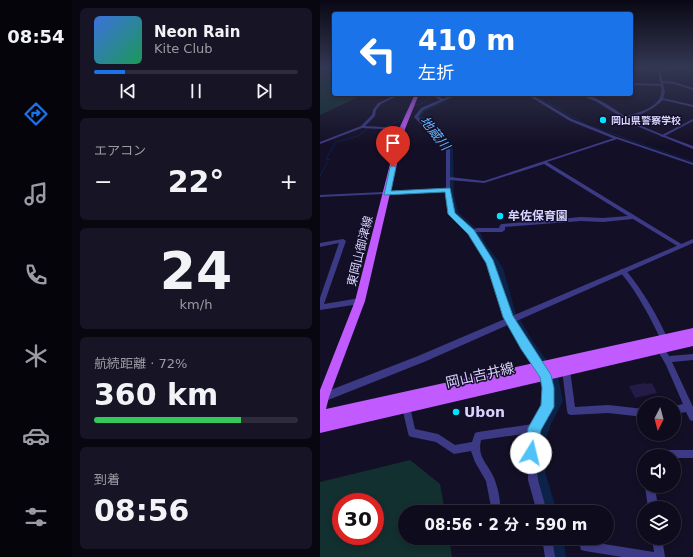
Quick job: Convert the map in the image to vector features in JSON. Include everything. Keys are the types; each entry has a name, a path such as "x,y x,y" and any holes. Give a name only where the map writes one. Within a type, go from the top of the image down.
{"main road":[{"name":"東岡山御津線","path":"320,411 321,397 360,301 402,129 416,96"},
{"name":"岡山吉井線","path":"320,427 543,372 566,370 663,347 693,332"},
{"name":"岡山吉井線","path":"320,417 693,341"}],"street":[{"path":"625,118 654,106 662,98 662,93"},
{"path":"362,127 374,115 374,111 378,104 396,96"},
{"path":"435,96 442,100"},
{"path":"452,96 422,109 416,117 448,150 448,190 451,214 471,232 490,262 496,276 498,291 515,319 543,372 548,388 547,407 535,428 531,453 533,480 540,505"},
{"path":"531,96 571,120 617,138 693,164"},
{"path":"586,96 598,100 625,118 662,136 693,148"},
{"path":"662,98 693,106"},
{"path":"662,136 693,120"},
{"path":"320,143 362,127 402,129"},
{"path":"448,178 484,182 617,138"},
{"path":"544,162 681,246"},
{"path":"320,196 448,190"},
{"path":"471,232 477,230 502,230 502,226 510,225 581,219 603,220 635,218"},
{"path":"320,245 343,241 320,307 360,301"},
{"path":"321,397 421,359 693,241"},
{"path":"623,272 631,280 663,347 693,417"},
{"path":"663,347 693,357"},
{"path":"566,370 571,411 608,409 637,412"},
{"path":"406,407 412,433 438,438 454,450 475,446"},
{"path":"681,409 689,407"},
{"path":"495,505 490,477 477,460 475,446 478,436 535,428"},
{"path":"681,454 693,454"},
{"path":"548,545 550,557"},
{"path":"658,545 660,557"},
{"path":"585,546 655,557"}],"green space":[{"path":"320,93 332,93 332,96 361,96 320,115"},
{"path":"410,460 440,484 444,505 398,505 398,545 450,545 452,557 320,557 320,482"}],"building":[{"path":"652,383 657,393 635,398 629,386"}],"waterway":[{"path":"414,106 424,103 429,96"},
{"name":"地蔵川","path":"454,96 423,110 418,116 450,149 450,195 454,213 477,234 481,244 494,261 498,268 510,312 530,347 542,362"},
{"path":"536,96 587,125 693,162"},
{"path":"385,127 399,121 407,111"},
{"path":"320,176 329,159 326,159 336,142 358,136 368,128"},
{"name":"地蔵川","path":"547,505 538,475 537,444 545,421 556,401 553,381"},
{"name":"地蔵川","path":"555,545 557,557"}],"place":[{"name":"岡山県警察学校","path":"603,120"},
{"name":"牟佐保育園","path":"500,216"},
{"name":"Ubon","path":"456,412"}],"route":[{"path":"393,167 387,193 448,190 451,214 471,232 490,262 496,276 498,291 508,317 525,346 546,375 548,388 547,407 535,428 531,453"}]}
